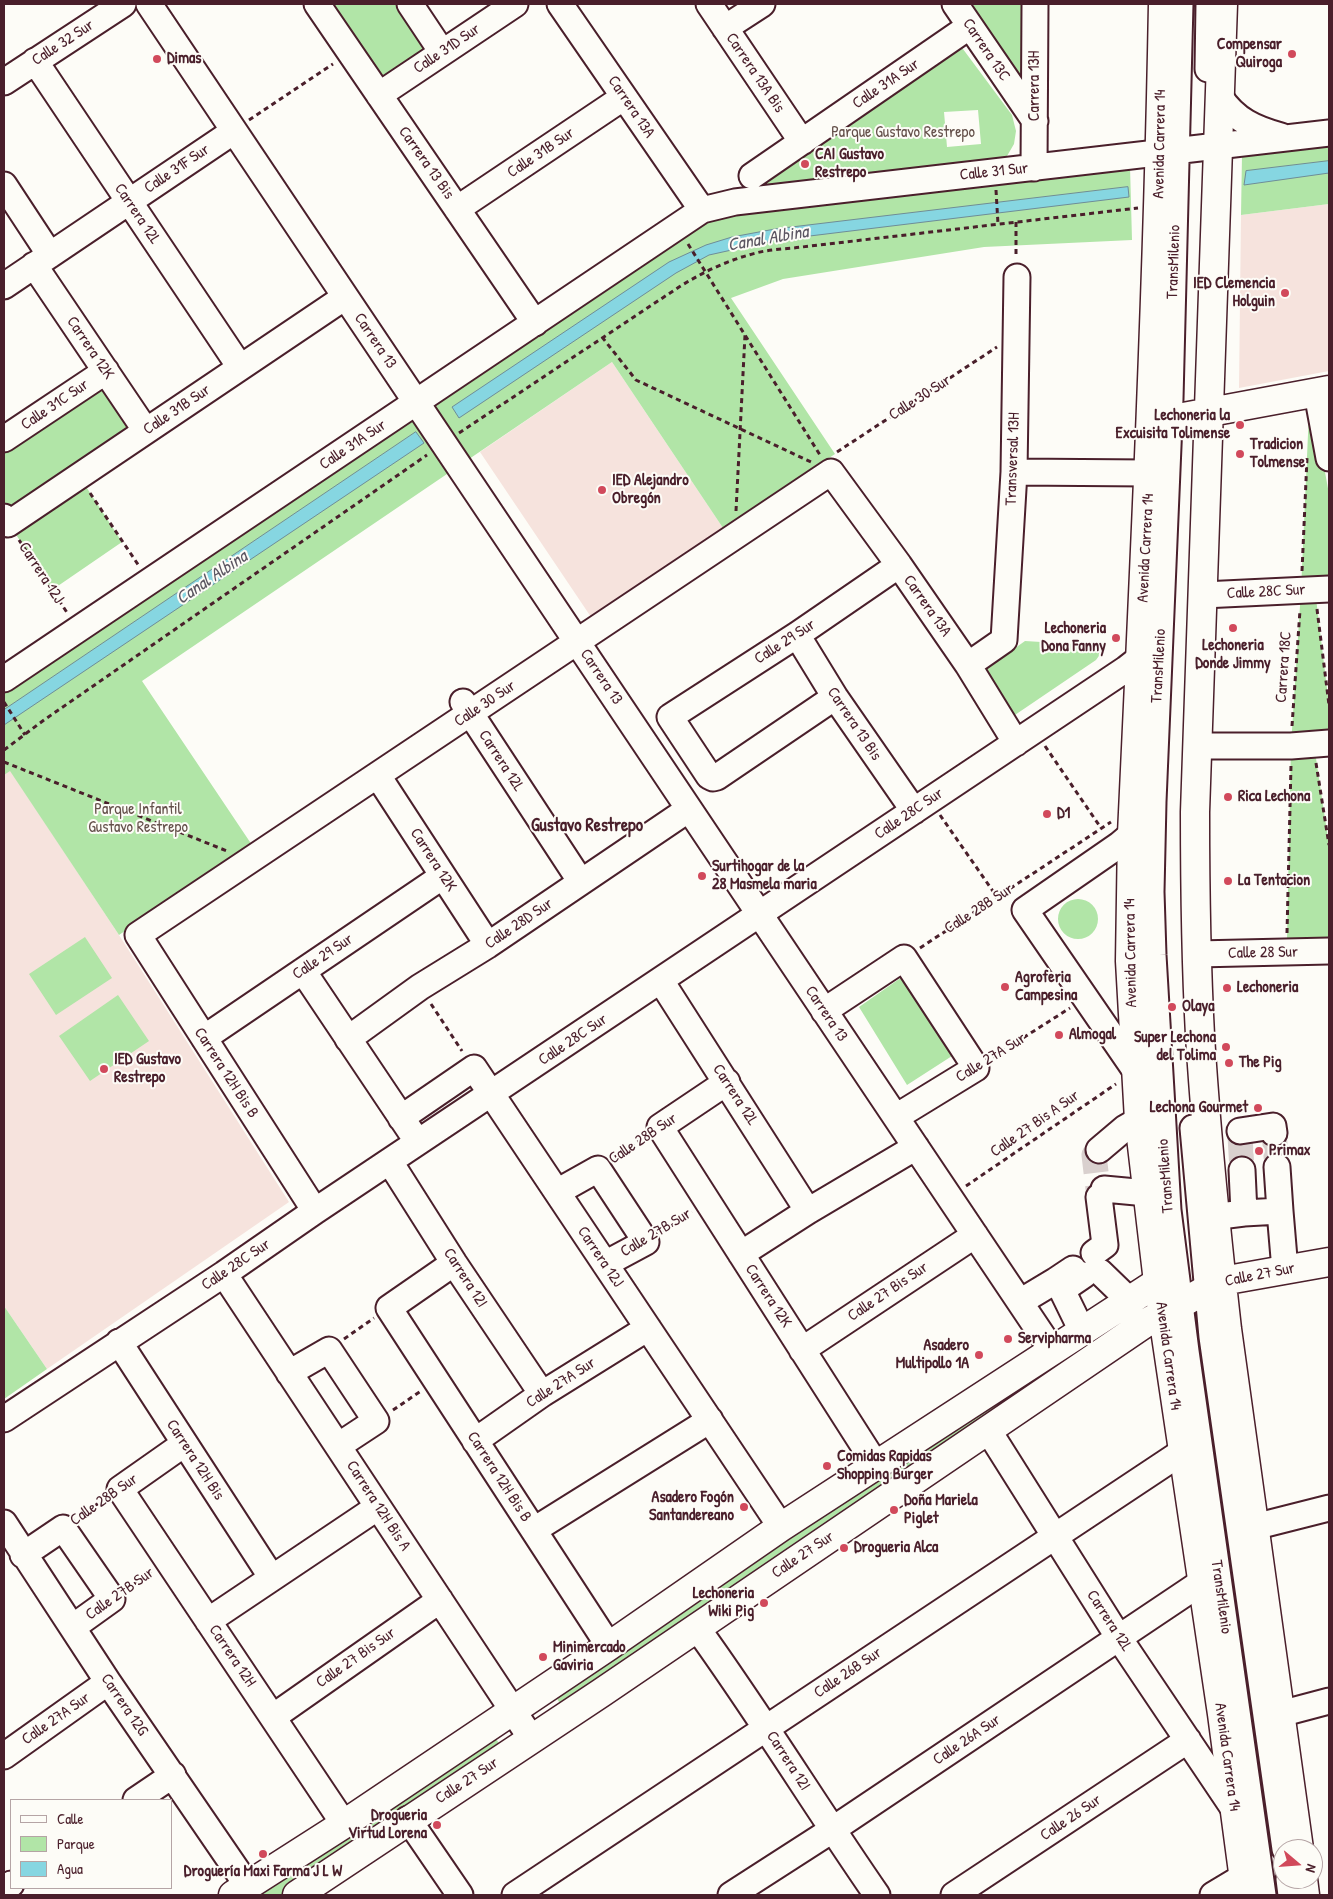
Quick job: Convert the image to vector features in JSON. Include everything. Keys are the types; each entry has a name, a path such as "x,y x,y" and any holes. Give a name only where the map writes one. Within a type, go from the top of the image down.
{"main road":[{"name":"Avenida Carrera 14","path":"1163,4 1169,152 1159,206 1160,421 1149,474 1133,805 1130,960 1138,1120 1158,1282 1174,1305 1182,1452 1245,1886"},
{"path":"1223,4 1220,97 1212,148 1204,413 1203,595 1195,877 1200,1035 1215,1216 1214,1285 1254,1527 1297,1839"},
{"path":"1160,421 1323,392"},
{"name":"Calle 27 Sur","path":"296,1895 697,1628 1117,1341 1174,1305 1214,1285 1329,1262"},
{"name":"Calle 27 Sur","path":"240,1890 344,1824 609,1646 781,1527 1158,1282"}],"street":[{"name":"Calle 32 Sur","path":"4,82 123,4"},
{"name":"Carrera 13","path":"149,4 1052,1350"},
{"name":"Carrera 13 Bis","path":"317,4 535,323"},
{"path":"410,4 442,52"},
{"name":"Calle 31D Sur","path":"379,95 515,4"},
{"name":"Carrera 13A","path":"560,4 702,210"},
{"name":"Carrera 13A Bis","path":"709,4 802,142"},
{"path":"725,28 762,4"},
{"name":"Carrera 13C","path":"955,4 1034,121"},
{"name":"Carrera 13H","path":"1034,168 1035,4"},
{"name":"TransMilenio","path":"1180,4 1169,152 1160,421 1151,892 1153,964 1174,1305 1263,1895"},
{"path":"1209,4 1212,148"},
{"name":"Calle 31A Sur","path":"752,176 970,26"},
{"name":"Carrera 12L","path":"35,62 240,367"},
{"name":"Calle 31B Sur","path":"457,209 624,97"},
{"name":"Calle 31 Sur","path":"1220,97 1228,108 1246,123 1256,129 1288,138"},
{"name":"Calle 31F Sur","path":"4,286 234,131"},
{"name":"Calle 31 Sur","path":"702,210 735,202 1329,133"},
{"name":"Carrera 12K","path":"4,185 42,260 106,371 146,431"},
{"name":"Calle 31A Sur","path":"4,679 702,210"},
{"name":"Transversal 13H","path":"968,666 1004,640 1014,472 1017,277"},
{"name":"Calle 31B Sur","path":"6,520 78,476 345,297"},
{"name":"Calle 31C Sur","path":"4,439 106,371"},
{"path":"1318,455 1323,392"},
{"name":"TransMilenio","path":"1204,413 1184,755 1182,887 1188,1060 1204,1258 1214,1285 1212,1337 1284,1839"},
{"name":"Carrera 13A","path":"828,467 899,565 968,666 1025,737"},
{"name":"Calle 30 Sur","path":"138,935 251,860 308,815 378,776 467,708 578,643 735,537 828,467"},
{"path":"1014,472 1149,474"},
{"name":"Calle 29 Sur","path":"835,697 713,778 709,776 670,717 797,635 899,565"},
{"name":"Calle 28C Sur","path":"1203,595 1315,590"},
{"name":"Carrera 13 Bis","path":"797,635 835,697 922,806"},
{"name":"Calle 28C Sur","path":"4,1419 224,1274 314,1211 661,981 1140,658"},
{"name":"Carrera 12L","path":"467,708 582,882"},
{"path":"1198,746 1311,745"},
{"name":"Carrera 12K","path":"378,776 488,944"},
{"name":"Calle 28D Sur","path":"348,1039 420,987 582,882 689,809"},
{"name":"Calle 28B Sur","path":"1085,998 1025,910 1132,834"},
{"name":"Calle 29 Sur","path":"204,1038 443,876"},
{"name":"Carrera 12H Bis B","path":"138,935 314,1211"},
{"name":"Calle 28 Sur","path":"1197,954 1329,951"},
{"path":"824,1011 904,958 976,1068"},
{"path":"303,971 418,1142"},
{"name":"Carrera 12L","path":"661,981 808,1210"},
{"path":"1085,998 1135,1070"},
{"path":"401,1118 474,1068"},
{"name":"Carrera 12J","path":"474,1068 781,1527"},
{"name":"Calle 27A Sur","path":"896,1117 976,1068"},
{"name":"Calle 28B Sur","path":"660,1127 727,1082"},
{"path":"1099,1150 1138,1120"},
{"path":"1208,1136 1240,1133 1274,1126 1274,1133"},
{"name":"Carrera 12K","path":"660,1127 876,1465"},
{"path":"741,1254 808,1210 916,1147"},
{"name":"Carrera 12I","path":"390,1162 454,1263 542,1394"},
{"path":"1277,1167 1285,1270"},
{"path":"598,1169 646,1242"},
{"name":"Calle 28B Sur","path":"557,1192 598,1169"},
{"path":"1242,1170 1244,1214"},
{"path":"1020,1302 1059,1286 1089,1266 1105,1245 1102,1193 1147,1193"},
{"path":"1215,1216 1280,1211"},
{"name":"Calle 27 Bis Sur","path":"802,1350 975,1235"},
{"name":"Calle 27B Sur","path":"605,1264 646,1242"},
{"path":"1174,1305 1195,1277 1204,1258"},
{"path":"389,1308 454,1263"},
{"path":"1089,1266 1129,1300"},
{"name":"Carrera 12H Bis A","path":"224,1274 531,1738"},
{"path":"1059,1286 1082,1331"},
{"name":"Carrera 12H Bis B","path":"389,1308 609,1646"},
{"name":"Calle 27A Sur","path":"476,1441 542,1394 648,1328"},
{"name":"Carrera 12H Bis","path":"119,1342 272,1578"},
{"path":"289,1373 328,1350 376,1421 338,1446"},
{"path":"534,1530 710,1420"},
{"name":"Carrera 12L","path":"988,1430 1119,1638 1234,1809"},
{"name":"Calle 28B Sur","path":"120,1489 184,1444"},
{"name":"Calle 26B Sur","path":"515,1895 1182,1452"},
{"name":"Carrera 12H","path":"120,1489 344,1824"},
{"path":"208,1620 378,1507"},
{"path":"1254,1527 1329,1508"},
{"name":"Carrera 12G","path":"4,1523 108,1682 173,1775 240,1890"},
{"path":"63,1528 112,1599"},
{"name":"Calle 28B Sur","path":"23,1554 63,1528"},
{"name":"Calle 26A Sur","path":"731,1895 832,1830 1202,1582"},
{"name":"Calle 27B Sur","path":"73,1627 112,1599"},
{"name":"Calle 27 Bis Sur","path":"273,1717 440,1600"},
{"name":"Carrera 12I","path":"697,1628 766,1727 832,1830 877,1895"},
{"name":"Calle 27A Sur","path":"4,1756 108,1682"},
{"path":"1280,1714 1329,1700"},
{"name":"Calle 26 Sur","path":"954,1895 1188,1740"},
{"path":"137,1799 173,1775"},
{"path":"408,1820 460,1895"},
{"path":"1213,1895 1245,1886"}],"path":[{"path":"234,131 350,52"},
{"path":"997,202 998,224"},
{"path":"4,750 44,720 444,444 602,337 705,271 758,253 1159,206"},
{"path":"1016,222 1017,277"},
{"path":"690,247 828,467"},
{"path":"735,537 745,334"},
{"name":"Calle 30 Sur","path":"828,467 1016,334"},
{"path":"602,337 636,380 740,429 828,467"},
{"name":"Carrera 18C","path":"1287,939 1311,745 1318,455"},
{"path":"78,476 149,581"},
{"name":"Carrera 12J","path":"6,520 78,629"},
{"path":"1315,590 1329,705"},
{"path":"4,702 25,735"},
{"path":"1025,737 1101,828"},
{"path":"1311,745 1329,845"},
{"path":"4,762 251,860"},
{"name":"Calle 28B Sur","path":"904,958 1133,805"},
{"path":"922,806 997,897"},
{"path":"420,987 474,1068"},
{"name":"Calle 27A Sur","path":"976,1068 1085,998"},
{"name":"Calle 27 Bis A Sur","path":"950,1198 1135,1070"},
{"name":"Calle 28B Sur","path":"598,1169 660,1127"},
{"name":"Calle 27B Sur","path":"646,1242 708,1202"},
{"path":"328,1350 389,1308"},
{"path":"376,1421 436,1380"},
{"name":"Calle 28B Sur","path":"63,1528 120,1489"},
{"name":"Calle 27B Sur","path":"112,1599 168,1560"}],"shaded area":[{"name":"IED Clemencia Holguin","path":"1329,204 1329,371 1239,388 1241,215"},
{"name":"IED Alejandro Obregón","path":"612,362 723,528 591,617 480,452"},
{"name":"IED Gustavo Restrepo","path":"10,770 119,935 289,1202 47,1369 4,1306 4,775"}],"green space":[{"path":"332,4 397,4 432,56 388,86"},
{"path":"976,4 1024,4 1024,92 966,10"},
{"name":"Parque Gustavo Restrepo","path":"960,45 1012,115 1016,131 1014,144 1007,156 997,165 733,196","holes":["978,110 981,144 947,147 944,112"]},
{"path":"1329,144 1329,204 1241,215 1242,155"},
{"name":"Parque Infantil Gustavo Restrepo","path":"1130,166 1132,240 984,247 783,279 731,298 835,454 723,528 612,362 142,681 252,845 119,935 10,771 4,775 4,686 716,213"},
{"path":"105,381 134,426 7,511 4,506 4,449"},
{"path":"1309,412 1314,412 1329,494 1329,589 1315,590 1329,705 1329,743 1314,745 1329,845 1329,938 1287,939 1291,746 1301,590"},
{"path":"83,482 122,542 52,590 13,530"},
{"path":"1025,641 1106,646 1096,660 1009,719 980,673"},
{"path":"1074,899 1082,899 1089,902 1095,908 1098,919 1095,930 1089,936 1082,939 1074,939 1067,936 1061,930 1058,923 1058,915 1061,908 1067,902"},
{"path":"85,937 112,978 56,1015 29,974"},
{"path":"902,977 952,1056 907,1085 859,1007"},
{"path":"118,995 149,1041 90,1081 59,1036"},
{"path":"4,1306 47,1369 4,1399"},
{"path":"1034,1372 1043,1385 563,1708 554,1694"},
{"path":"493,1734 502,1748 283,1895 252,1895"}],"water":[{"path":"1329,161 1329,173 1244,185 1246,171"},
{"name":"Canal Albina","path":"1128,187 1129,197 777,240 709,255 676,273 459,418 452,407 669,262 706,245 732,237 775,229"},
{"name":"Canal Albina","path":"416,432 424,443 4,725 4,710"}],"tunnel":[{"path":"1274,1133 1277,1167"},
{"path":"1240,1136 1242,1170"},
{"path":"1099,1150 1094,1155 1098,1189 1104,1189"}],"place":[{"name":"Compensar Quiroga","path":"1292,54"},
{"name":"Dimas","path":"157,59"},
{"name":"CAI Gustavo Restrepo","path":"805,164"},
{"name":"IED Clemencia Holguin","path":"1285,293"},
{"name":"Lechoneria la Excuisita Tolimense","path":"1240,425"},
{"name":"Tradicion Tolmense","path":"1240,454"},
{"name":"IED Alejandro Obregón","path":"602,490"},
{"name":"Lechoneria Donde Jimmy","path":"1233,628"},
{"name":"Lechoneria Dona Fanny","path":"1116,638"},
{"name":"Rica Lechona","path":"1228,797"},
{"name":"D1","path":"1047,814"},
{"name":"Surtihogar de la 28 Masmela maria","path":"702,876"},
{"name":"La Tentacion","path":"1228,881"},
{"name":"Agroferia Campesina","path":"1005,987"},
{"name":"Lechoneria","path":"1227,988"},
{"name":"Olaya","path":"1172,1007"},
{"name":"Almogal","path":"1059,1035"},
{"name":"Super Lechona del Tolima","path":"1226,1047"},
{"name":"The Pig","path":"1229,1063"},
{"name":"IED Gustavo Restrepo","path":"104,1069"},
{"name":"Lechona Gourmet","path":"1258,1108"},
{"name":"Primax","path":"1259,1151"},
{"name":"Servipharma","path":"1008,1339"},
{"name":"Asadero Multipollo 1A","path":"979,1355"},
{"name":"Comidas Rapidas Shopping Burger","path":"827,1466"},
{"name":"Asadero Fogón Santandereano","path":"744,1507"},
{"name":"Doña Mariela Piglet","path":"894,1510"},
{"name":"Drogueria Alca","path":"844,1548"},
{"name":"Lechoneria Wiki Pig","path":"764,1603"},
{"name":"Minimercado Gaviria","path":"543,1657"},
{"name":"Drogueria Virtud Lorena","path":"437,1825"},
{"name":"Droguería Maxi Farma J L W","path":"263,1854"}],"district":[{"name":"Gustavo Restrepo","path":"587,826"}]}
